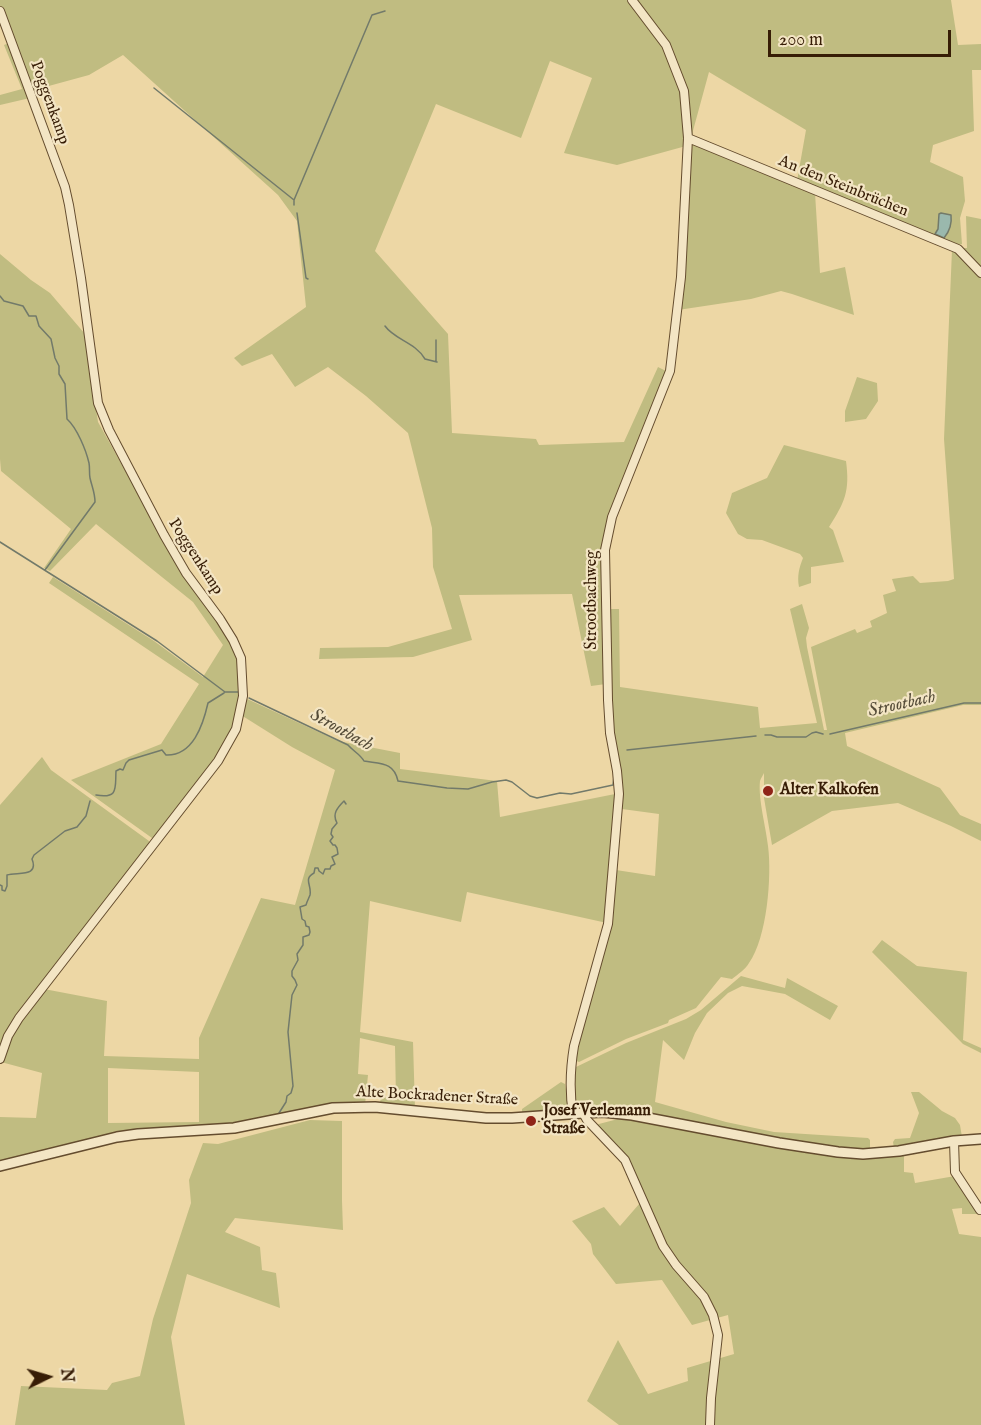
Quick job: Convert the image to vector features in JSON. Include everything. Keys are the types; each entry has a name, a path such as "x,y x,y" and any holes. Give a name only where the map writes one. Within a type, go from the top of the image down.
{"street":[{"name":"Strootbachweg","path":"578,1113 570,1093 570,1067 608,924 619,794 610,733 608,700 605,550 612,516 670,371 681,278 688,138 684,91 666,45 632,0"},
{"name":"Poggenkamp","path":"0,11 61,177 69,205 98,403 109,430 164,535 186,573 233,640 241,658 243,696 236,729 218,761 19,1018 0,1059"},
{"name":"An den Steinbrüchen","path":"688,138 958,249 981,273"},
{"name":"Alte Bockradener Straße","path":"0,1166 117,1137 234,1128 333,1108 375,1107 486,1118 603,1112 652,1118 778,1143 863,1154 917,1149 981,1139"},
{"path":"578,1113 625,1160 663,1246 704,1297 713,1315 718,1335 710,1425"},
{"path":"954,1142 955,1172 980,1210"}],"shaded area":[{"path":"0,0 951,0 958,45 981,44 981,70 972,70 974,131 933,145 930,162 963,177 965,201 960,218 962,244 952,246 797,181 806,130 709,72 691,138 683,91 686,146 617,165 564,153 592,78 550,61 521,138 436,104 375,251 448,334 452,433 536,439 539,445 624,442 658,367 668,372 608,525 606,684 591,686 572,594 459,595 472,640 413,657 319,659 320,648 388,647 452,629 433,567 432,528 408,433 366,396 328,367 295,387 272,354 242,366 234,358 306,307 297,221 278,195 123,55 89,75 34,90 0,6"},
{"path":"9,43 30,98 0,105 0,95 22,89 4,45"},
{"path":"689,141 815,193 820,273 845,267 854,315 781,291 751,299 678,310"},
{"path":"966,216 981,219 981,270 960,248 967,248"},
{"path":"952,250 957,251 981,275 981,705 963,705 845,733 847,746 940,788 960,815 981,824 981,841 898,803 832,811 772,845 764,798 764,773 760,781 760,788 769,859 767,906 760,938 747,965 732,979 721,977 696,1008 669,1020 668,1023 626,1039 579,1062 574,1060 613,919 616,870 655,876 659,814 622,809 612,734 609,609 619,609 620,687 758,707 760,728 817,723 790,609 802,604 809,628 806,638 807,647 824,730 827,730 811,647 855,629 857,633 872,627 870,621 887,613 883,595 896,591 892,579 913,576 920,583 954,579 944,439"},
{"path":"0,254 50,293 85,334 98,422 164,540 219,621 239,658 241,696 235,728 216,760 157,837 152,838 71,780 161,744 199,684 49,583 53,577 154,641 203,677 223,645 193,602 96,524 50,571 44,568 71,529 1,471"},
{"path":"857,377 877,383 878,401 866,419 845,422 845,411"},
{"path":"784,445 846,461 845,496 829,527 833,530 844,562 811,567 811,583 799,587 798,579 803,558 800,554 762,540 747,539 738,534 726,513 732,493 767,478"},
{"path":"245,698 338,741 400,753 400,769 497,781 500,817 615,794 607,923 467,892 461,922 370,901 360,1032 413,1042 415,1109 380,1103 381,1097 396,1098 395,1046 360,1038 358,1074 368,1075 365,1105 235,1127 115,1135 0,1161 0,1117 36,1118 42,1073 1,1062 10,1036 44,989 107,1001 104,1056 199,1059 199,1038 261,898 295,905 335,770 292,747 241,715","holes":["108,1068 199,1072 199,1122 108,1123"]},
{"path":"42,757 51,770 149,841 151,846 0,1050 0,805"},
{"path":"882,940 917,966 967,972 963,1040 981,1048 981,1053 963,1044 872,952"},
{"path":"741,976 785,988 787,978 838,1006 830,1020 785,994 742,986 728,993 707,1013 695,1033 684,1060 663,1040 655,1102 726,1122 774,1132 868,1138 870,1150 839,1149 575,1111 573,1070 576,1067 626,1043 686,1019 701,1010"},
{"path":"561,1082 565,1084 569,1105 566,1111 522,1115 522,1109"},
{"path":"911,1092 919,1092 942,1111 955,1118 960,1125 962,1137 894,1148 895,1139 910,1138 919,1113"},
{"path":"618,1119 863,1157 904,1156 904,1172 913,1173 915,1183 955,1176 980,1214 962,1214 962,1208 952,1209 959,1234 981,1237 981,1425 619,1425 587,1401 618,1340 648,1394 688,1381 687,1368 734,1354 728,1315 692,1325 662,1280 616,1284 593,1254 591,1244 572,1221 604,1207 620,1226 640,1203 661,1248 626,1159 595,1125"},
{"path":"310,1120 342,1121 343,1230 235,1218 225,1232 260,1247 262,1270 276,1273 280,1308 187,1274 171,1337 185,1425 15,1425 21,1386 107,1390 112,1383 140,1376 153,1319 191,1203 189,1180 203,1143 218,1144"}],"water":[{"path":"941,213 951,215 950,227 944,238 935,234"}],"waterway":[{"path":"294,200 372,15 385,11"},
{"path":"154,88 294,200 294,205"},
{"path":"297,213 306,278 308,279"},
{"path":"0,296 4,301 23,306 29,316 36,316 39,326 51,339 59,374 65,384 67,419 78,433 89,463 95,502 45,570"},
{"path":"385,326 394,335 421,353 425,359 437,362"},
{"path":"436,340 436,361"},
{"name":"Strootbach","path":"0,542 157,641 225,692 238,692"},
{"path":"96,795 112,794 116,771 123,770 129,760 162,750 166,755 175,754 190,745 200,729 208,703 224,693"},
{"name":"Strootbach","path":"249,698 348,745 364,761 390,767 398,781 468,789 506,780 537,798 613,785 614,776"},
{"name":"Strootbach","path":"830,734 964,703 981,703"},
{"name":"Strootbach","path":"765,735 806,737 816,732 823,734"},
{"name":"Strootbach","path":"627,750 756,736"},
{"path":"0,885 5,891 7,875 27,873 33,869 34,855 65,831 77,827 86,816 90,801"},
{"path":"279,1113 293,1086 288,1032 292,995 297,985 292,971 298,960 297,954 303,945 303,937 309,935 310,932 302,919 300,907 306,905 310,896 308,880 315,868 323,874 325,869 330,869 335,864 332,857 338,854 337,848 330,841 333,837 331,834 337,823 336,811 344,801 346,804"}],"place":[{"name":"Alter Kalkofen","path":"768,791"},
{"name":"Josef Verlemann Straße","path":"531,1121"}]}
